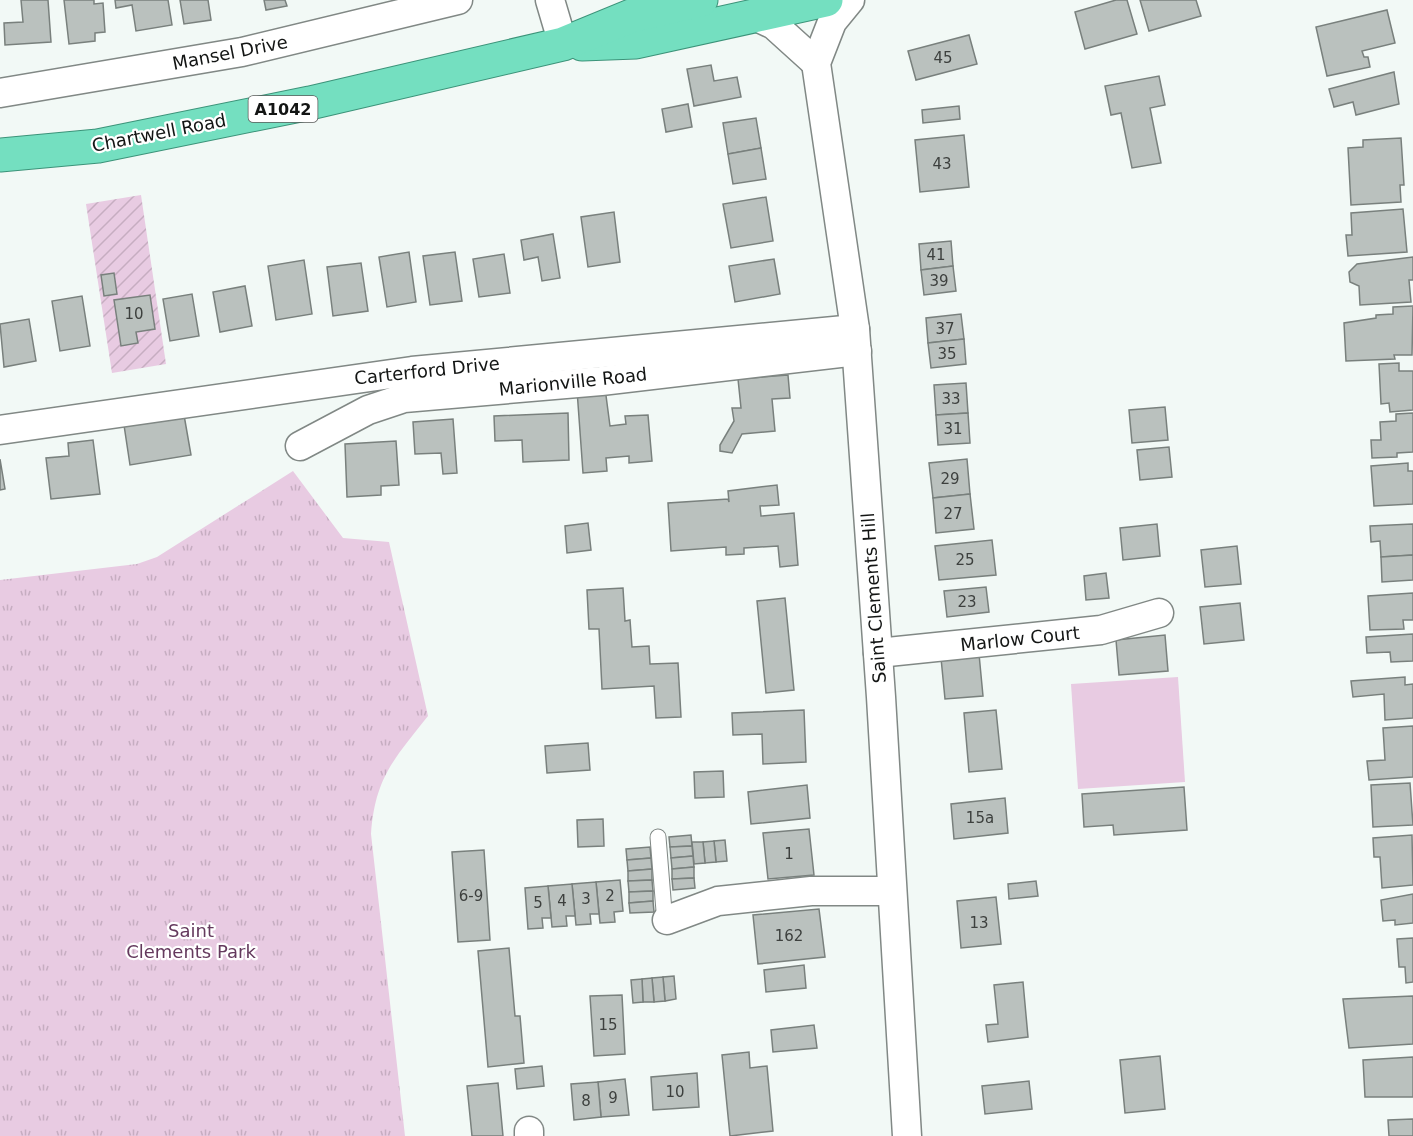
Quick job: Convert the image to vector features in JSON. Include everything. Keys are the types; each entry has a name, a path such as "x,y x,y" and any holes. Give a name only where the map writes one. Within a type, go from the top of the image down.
{"highway":[{"name":"Chartwell Road","path":"0,155 98,146 310,103 563,45 631,16 701,0"},
{"name":"Chartwell Road","path":"563,45 636,42 826,0"}],"street":[{"name":"Mansel Drive","path":"0,93 242,52 458,0"},
{"path":"550,0 563,45"},
{"name":"Saint Clements Hill","path":"850,0 832,22 816,63 856,340 878,653 890,891 907,1136"},
{"path":"757,17 787,35 816,63"},
{"name":"Carterford Drive","path":"0,430 412,371 856,340"},
{"name":"Marionville Road","path":"300,446 368,410 404,398 601,381 856,340"},
{"name":"Marlow Court","path":"878,653 1101,630 1159,613"},
{"path":"666,915 718,901 811,891 890,891"}],"lane":[{"path":"658,837 666,915"}],"green space":[{"path":"141,195 166,364 112,373 86,204"},
{"name":"Saint Clements Park","path":"293,471 343,538 389,542 428,716 397,757 382,783 373,814 371,834 405,1136 0,1136 0,580 137,564 157,557"},
{"path":"1178,677 1185,782 1078,789 1071,684"}],"building":[{"path":"21,0 48,0 51,42 5,45 4,23 23,22"},
{"path":"64,0 94,0 94,4 103,3 105,32 95,33 95,41 69,44"},
{"path":"115,0 168,0 172,25 136,31 132,5 116,8"},
{"path":"180,0 208,0 211,20 184,24"},
{"path":"264,0 285,0 287,6 266,10"},
{"path":"1116,0 1127,0 1137,34 1085,49 1075,12"},
{"path":"1140,0 1196,0 1201,16 1149,31"},
{"path":"1387,10 1395,43 1362,51 1364,57 1368,57 1370,67 1327,76 1316,27"},
{"path":"969,35 977,64 916,80 908,51"},
{"path":"711,65 714,81 737,77 741,97 694,106 687,69"},
{"path":"1394,72 1399,104 1356,115 1353,102 1334,107 1329,89"},
{"path":"1159,76 1165,105 1150,108 1161,163 1132,168 1121,113 1111,115 1105,86"},
{"path":"688,104 692,127 666,132 662,109"},
{"path":"959,106 960,119 923,123 922,110"},
{"path":"756,118 761,148 728,154 723,123"},
{"path":"964,135 969,187 920,192 915,140"},
{"path":"1401,138 1404,185 1400,185 1401,202 1351,205 1348,148 1363,147 1363,140"},
{"path":"761,148 766,179 733,184 728,154"},
{"path":"766,197 773,241 731,248 723,204"},
{"path":"1403,209 1407,252 1348,256 1346,235 1352,235 1351,213"},
{"path":"614,212 620,262 588,267 581,217"},
{"path":"553,234 560,278 542,281 538,257 524,260 521,240"},
{"path":"951,241 953,266 921,270 919,244"},
{"path":"409,252 416,302 387,307 379,257"},
{"path":"455,252 462,301 430,305 423,256"},
{"path":"504,254 510,293 479,297 473,259"},
{"path":"1413,257 1413,280 1409,280 1411,302 1360,305 1359,286 1350,282 1349,272 1357,264"},
{"path":"774,259 780,294 735,302 729,266"},
{"path":"304,260 312,314 276,320 268,266"},
{"path":"361,263 368,311 333,316 327,267"},
{"path":"953,266 956,291 924,295 921,270"},
{"path":"114,273 117,294 104,296 101,275"},
{"path":"245,286 252,326 220,332 213,292"},
{"path":"192,294 199,336 170,341 163,299"},
{"path":"150,295 155,329 136,332 138,343 121,346 114,300"},
{"path":"82,296 90,346 60,351 52,301"},
{"path":"1413,306 1412,355 1394,355 1395,359 1346,361 1344,323 1376,318 1376,315 1393,314 1393,307"},
{"path":"961,314 964,339 928,343 926,318"},
{"path":"29,319 36,361 4,367 0,324"},
{"path":"964,339 966,364 931,368 928,343"},
{"path":"1399,363 1399,371 1413,371 1413,410 1390,412 1389,403 1381,404 1379,364"},
{"path":"788,375 790,398 772,399 775,431 742,434 732,453 720,451 720,445 734,421 732,408 741,408 738,379"},
{"path":"966,383 968,413 936,415 934,385"},
{"path":"605,388 610,426 626,424 625,416 648,415 652,461 629,463 629,456 606,458 607,471 583,473 577,390"},
{"path":"1165,407 1168,440 1132,443 1129,410"},
{"path":"568,413 569,460 523,462 522,440 495,441 494,416"},
{"path":"968,413 970,443 938,445 936,415"},
{"path":"1413,413 1413,452 1397,453 1397,457 1372,458 1371,440 1381,440 1380,422 1396,421 1396,414"},
{"path":"184,415 191,455 130,465 124,425"},
{"path":"453,419 457,473 443,474 441,453 415,454 413,422"},
{"path":"93,440 100,494 51,499 46,458 69,456 68,443"},
{"path":"396,441 399,485 381,486 381,495 347,497 345,444"},
{"path":"1169,447 1172,477 1140,480 1137,450"},
{"path":"0,459 5,489 0,490"},
{"path":"967,459 970,494 933,498 929,463"},
{"path":"1408,463 1408,471 1413,471 1413,504 1374,506 1371,466"},
{"path":"777,485 779,505 760,506 761,516 794,513 798,565 780,567 778,546 744,548 744,554 726,555 726,547 671,551 668,503 728,499 729,502 728,491"},
{"path":"970,494 974,529 936,533 933,498"},
{"path":"588,523 591,550 567,553 565,526"},
{"path":"1157,524 1160,556 1123,560 1120,528"},
{"path":"1413,524 1413,555 1381,557 1380,541 1371,542 1370,526"},
{"path":"992,540 996,575 939,580 935,546"},
{"path":"1237,546 1241,584 1205,587 1201,550"},
{"path":"1413,555 1413,580 1382,582 1381,557"},
{"path":"1106,573 1109,598 1086,600 1084,576"},
{"path":"986,587 989,612 947,617 944,591"},
{"path":"623,588 625,621 630,620 632,647 649,646 650,664 678,663 681,717 656,718 654,686 602,689 599,629 589,629 587,590"},
{"path":"1413,593 1413,620 1403,620 1404,629 1370,630 1368,596"},
{"path":"785,598 794,690 766,693 757,601"},
{"path":"1240,603 1244,640 1204,644 1200,607"},
{"path":"1413,634 1413,661 1391,662 1390,652 1367,653 1366,637"},
{"path":"1165,635 1168,671 1119,675 1116,640"},
{"path":"979,654 983,696 945,699 941,658"},
{"path":"1405,677 1405,685 1413,684 1413,718 1385,720 1384,694 1353,697 1351,681"},
{"path":"804,710 806,762 763,764 762,734 733,735 732,713"},
{"path":"996,710 1002,769 969,772 964,713"},
{"path":"1413,726 1413,777 1369,780 1367,761 1385,760 1383,728"},
{"path":"588,743 590,770 547,773 545,746"},
{"path":"723,771 724,797 695,798 694,772"},
{"path":"1410,783 1413,825 1373,827 1371,785"},
{"path":"807,785 810,818 751,824 748,792"},
{"path":"1184,787 1187,830 1114,835 1113,825 1084,827 1082,794"},
{"path":"1005,798 1008,833 954,839 951,804"},
{"path":"603,819 604,846 578,847 577,820"},
{"path":"809,829 814,875 768,879 763,833"},
{"path":"691,835 692,846 670,847 669,837"},
{"path":"1412,835 1413,885 1382,888 1380,857 1374,857 1373,838"},
{"path":"725,840 727,861 716,862 714,841"},
{"path":"714,841 716,862 705,863 703,842"},
{"path":"692,842 703,842 705,863 694,864"},
{"path":"692,846 693,856 671,858 670,847"},
{"path":"650,847 651,858 627,860 626,849"},
{"path":"484,850 490,940 458,942 452,852"},
{"path":"693,856 694,867 672,869 671,858"},
{"path":"651,858 652,869 628,871 627,860"},
{"path":"694,867 694,878 672,879 672,869"},
{"path":"652,869 652,880 628,881 628,871"},
{"path":"694,878 695,888 673,890 672,879"},
{"path":"620,880 623,911 614,912 615,922 600,923 596,882"},
{"path":"652,880 653,891 629,892 628,881"},
{"path":"1036,881 1038,896 1009,899 1008,884"},
{"path":"596,882 599,914 590,914 591,924 576,925 572,884"},
{"path":"572,884 575,916 566,916 567,926 552,927 548,886"},
{"path":"548,886 551,918 542,918 543,928 528,929 525,888"},
{"path":"653,891 653,901 629,903 629,892"},
{"path":"1413,894 1413,923 1395,925 1395,920 1383,921 1381,900"},
{"path":"996,897 1001,944 961,948 957,901"},
{"path":"653,901 654,912 630,913 629,903"},
{"path":"819,909 825,957 758,964 753,915"},
{"path":"1413,938 1413,982 1406,983 1405,967 1399,967 1397,939"},
{"path":"509,948 515,1016 520,1016 524,1063 488,1067 478,951"},
{"path":"804,965 806,988 766,992 764,970"},
{"path":"674,976 676,999 665,1001 663,977"},
{"path":"663,977 665,1001 654,1002 652,978"},
{"path":"652,978 654,1002 643,1002 642,979"},
{"path":"642,979 643,1002 633,1003 631,980"},
{"path":"1023,982 1028,1037 988,1042 986,1025 998,1024 994,985"},
{"path":"622,995 625,1054 594,1056 590,996"},
{"path":"1413,996 1413,1044 1349,1048 1343,999"},
{"path":"814,1025 817,1048 773,1052 771,1030"},
{"path":"749,1052 750,1068 767,1066 773,1131 730,1136 722,1055"},
{"path":"1160,1056 1165,1109 1125,1113 1120,1060"},
{"path":"1413,1057 1413,1097 1365,1097 1363,1060"},
{"path":"542,1066 544,1086 517,1089 515,1069"},
{"path":"697,1073 699,1107 653,1110 651,1077"},
{"path":"625,1079 629,1115 601,1117 598,1082"},
{"path":"1029,1081 1032,1109 985,1114 982,1086"},
{"path":"598,1082 601,1117 574,1120 571,1084"},
{"path":"498,1083 503,1136 472,1136 467,1086"},
{"path":"1413,1119 1413,1136 1389,1136 1388,1120"}]}
